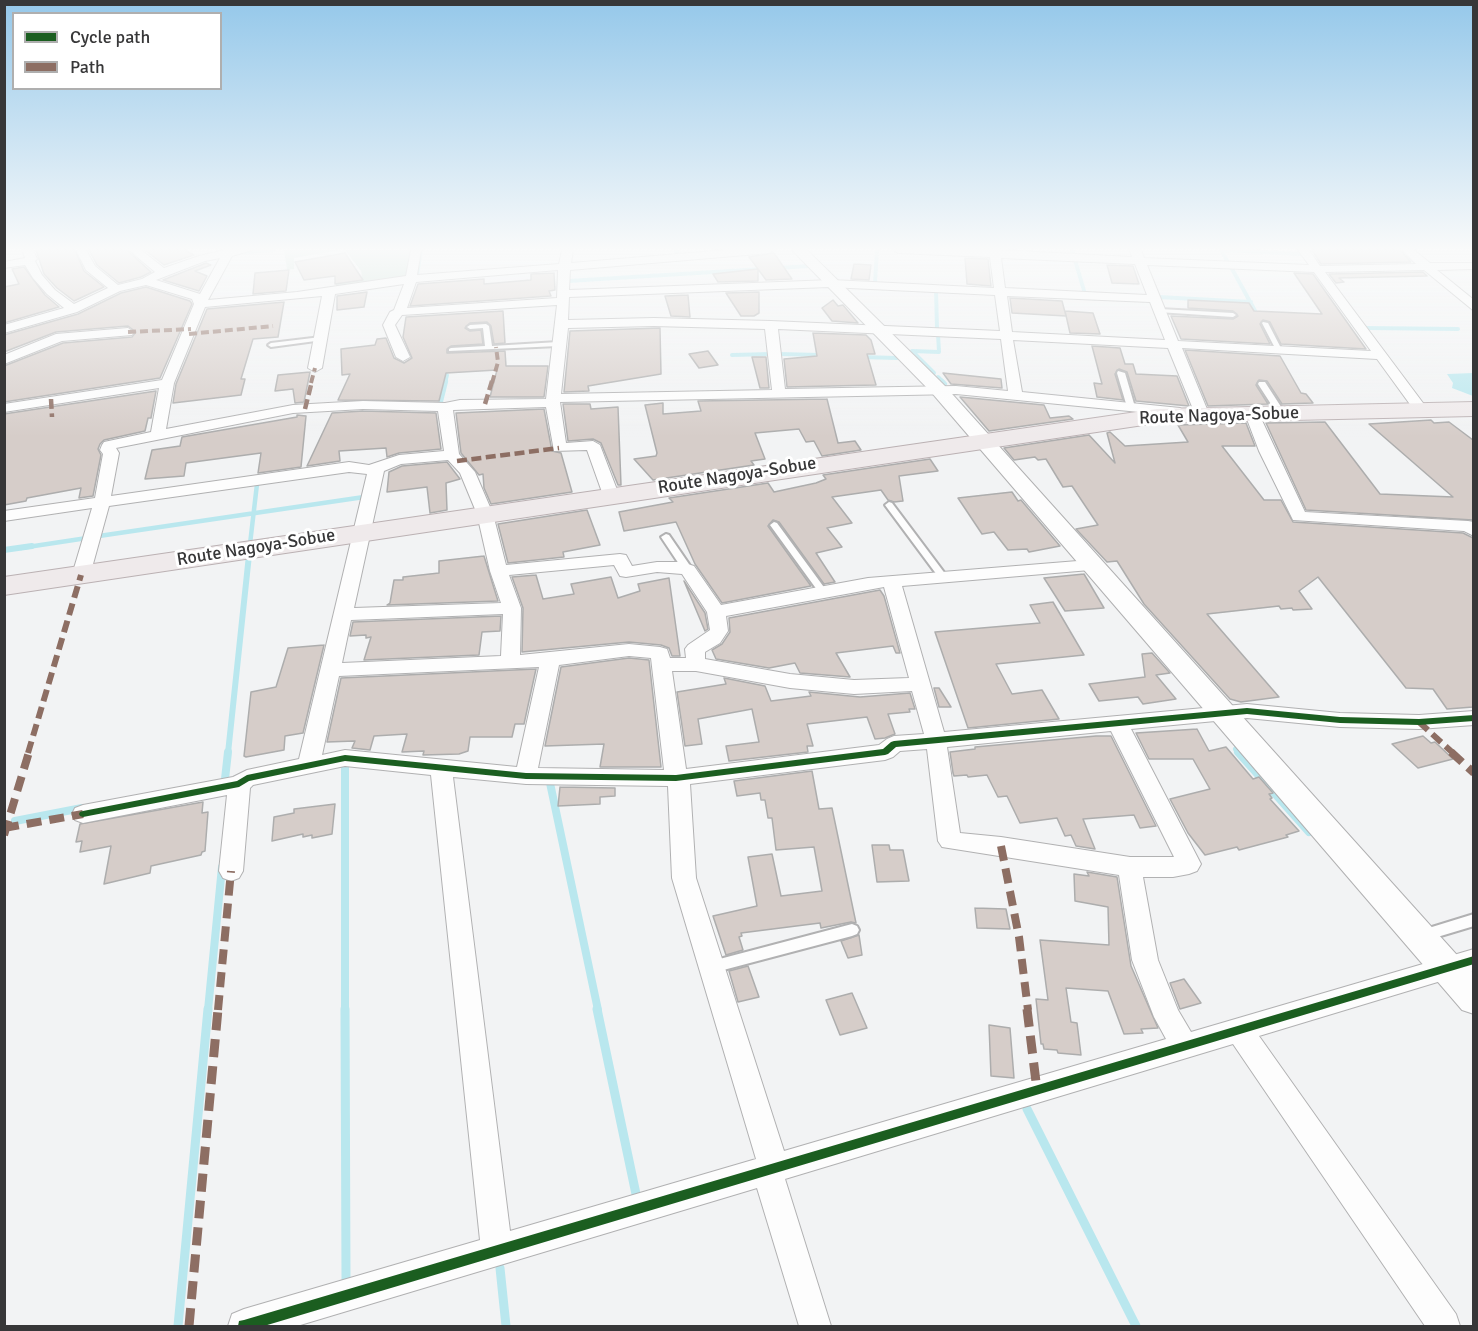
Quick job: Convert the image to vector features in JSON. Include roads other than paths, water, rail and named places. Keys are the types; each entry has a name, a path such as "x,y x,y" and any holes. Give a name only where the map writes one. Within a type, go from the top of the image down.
{"main road":[{"name":"Route Nagoya-Sobue","path":"4,586 981,440 1157,416 1471,412"}],"street":[{"path":"4,329 62,312"},
{"path":"158,435 167,383 197,312"},
{"path":"315,368 326,312"},
{"path":"399,312 394,315 389,325 403,357"},
{"path":"562,312 553,400 559,448 593,445 611,495"},
{"path":"861,312 938,389 1090,565 1418,936 1460,964 1473,999"},
{"path":"1003,312 1015,394"},
{"path":"81,575 102,502 111,453 108,450 109,445 293,409 363,405 445,407 460,404 553,400 938,389 1015,394 1200,414 1160,312"},
{"path":"1348,312 1422,411"},
{"path":"562,324 654,322 877,328 1379,355"},
{"path":"771,325 779,394"},
{"path":"4,360 60,337 128,332"},
{"path":"4,408 167,383"},
{"path":"445,407 452,455 467,472 484,514 499,571 512,608 510,662"},
{"path":"1252,414 1267,452 1299,517 1468,526 1473,531"},
{"path":"371,470 399,460 452,455"},
{"path":"4,516 349,467 376,471 309,764"},
{"path":"499,571 620,559 626,572 657,567 681,567 688,570 716,612 719,631 713,639 694,649 696,664"},
{"path":"716,612 868,583 1090,565"},
{"path":"892,582 936,740 950,841 1001,846 1130,867 1173,867 1189,864 1117,722"},
{"path":"343,615 512,608"},
{"path":"330,670 550,660 629,650 660,653 678,777 684,878 771,1169 815,1326"},
{"path":"526,776 550,660"},
{"path":"662,664 696,664 790,681 855,687 921,684"},
{"path":"83,814 239,784 247,778 345,758 526,776 678,777 885,753 894,744 1247,711 1340,720 1419,722 1473,718"},
{"path":"441,767 496,1251"},
{"path":"231,871 239,784"},
{"path":"1130,867 1145,960 1167,1017 1185,1046"},
{"path":"244,1326 1460,964"},
{"path":"1239,1030 1444,1326"}],"lane":[{"path":"1211,312 1233,315"},
{"path":"1265,323 1279,350"},
{"path":"470,327 486,326 489,348"},
{"path":"271,345 321,339"},
{"path":"451,350 558,344"},
{"path":"1121,373 1131,407"},
{"path":"1262,384 1281,413"},
{"path":"889,505 942,577"},
{"path":"774,525 823,592"},
{"path":"666,537 688,570"},
{"path":"1418,936 1473,920"},
{"path":"712,968 852,930"}],"water":[{"path":"1473,373 1473,396 1452,388 1453,383 1447,374"}],"waterway":[{"path":"937,312 937,329"},
{"path":"1256,312 1259,318"},
{"path":"1366,328 1458,329"},
{"path":"934,373 912,351 939,352 938,334"},
{"path":"732,355 770,354"},
{"path":"778,354 822,355"},
{"path":"860,357 897,358"},
{"path":"439,374 447,375 445,383"},
{"path":"938,377 945,384"},
{"path":"440,405 446,381"},
{"path":"254,513 257,484"},
{"path":"254,513 364,497"},
{"path":"99,536 254,513"},
{"path":"250,544 254,513"},
{"path":"21,548 87,538"},
{"path":"4,550 32,546"},
{"path":"228,753 249,555"},
{"path":"1236,749 1240,753"},
{"path":"225,779 228,752"},
{"path":"1238,752 1309,832"},
{"path":"345,766 345,1009"},
{"path":"550,783 598,1010"},
{"path":"15,821 82,808"},
{"path":"208,1010 222,867"},
{"path":"178,1326 208,1009"},
{"path":"345,1009 346,1279"},
{"path":"597,1009 636,1194"},
{"path":"1027,1109 1136,1326"},
{"path":"500,1268 506,1326"}]}
